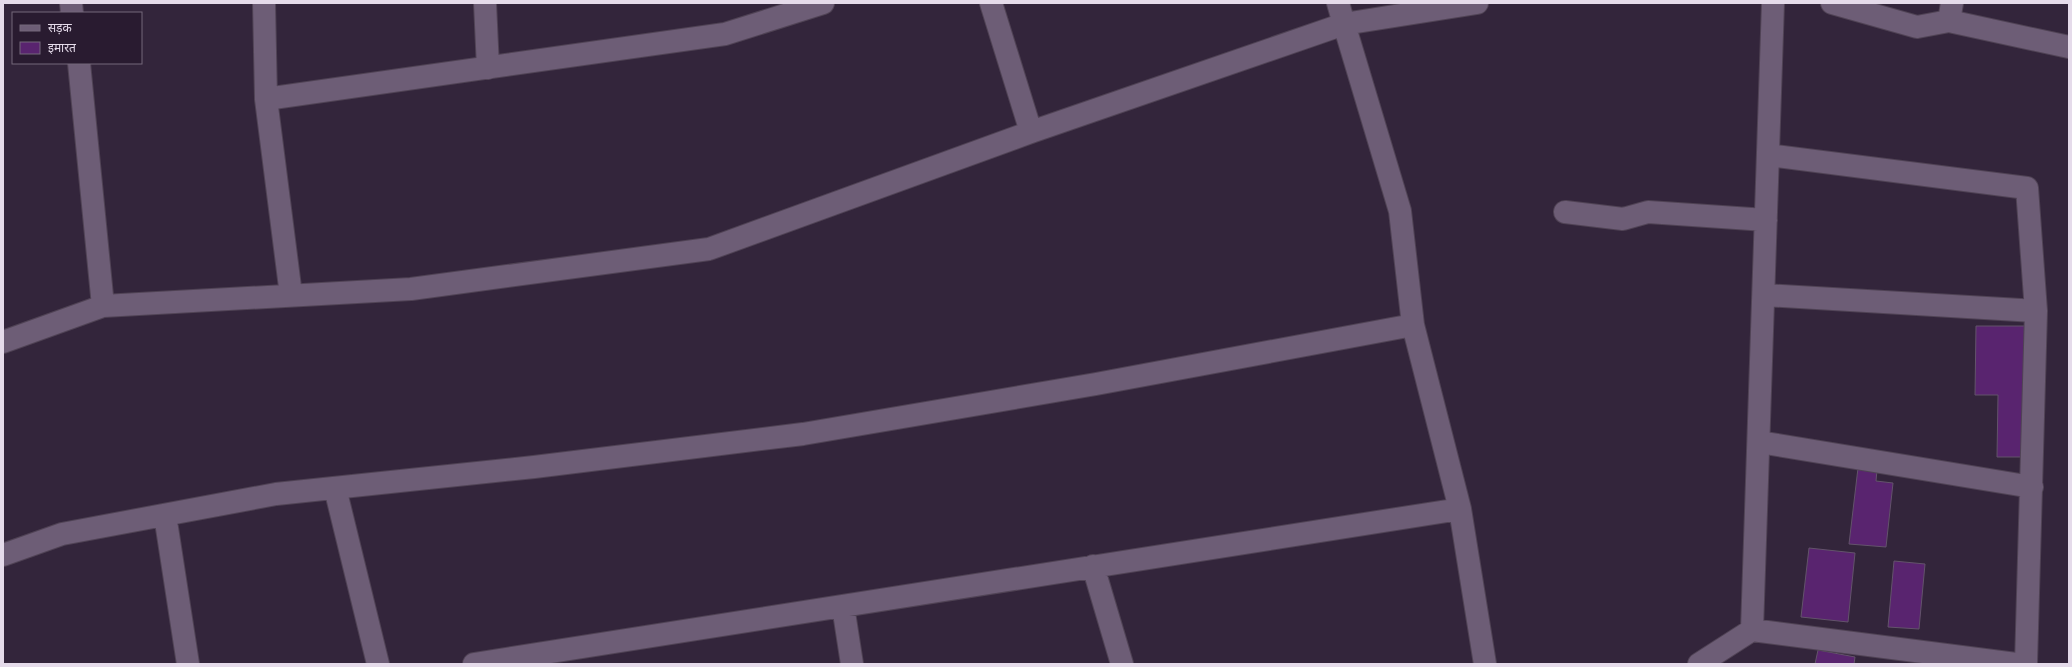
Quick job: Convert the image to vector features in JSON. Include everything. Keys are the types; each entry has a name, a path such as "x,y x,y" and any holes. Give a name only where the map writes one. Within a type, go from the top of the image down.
{"street":[{"path":"264,3 266,99 291,295"},
{"path":"485,3 488,68"},
{"path":"266,99 725,34 790,8 823,3"},
{"path":"991,3 1031,132"},
{"path":"1338,3 1400,211 1413,325 1460,509 1485,664"},
{"path":"3,342 104,306 411,288 709,249 1031,132 1344,24 1477,3"},
{"path":"1752,630 1773,3"},
{"path":"1832,3 1917,27 1950,12 2069,47"},
{"path":"79,64 104,306"},
{"path":"1768,154 2027,188 2036,311 2026,664"},
{"path":"1565,212 1623,219 1648,212 1766,220"},
{"path":"1764,295 2036,311"},
{"path":"3,555 62,534 276,494 534,467 803,434 1096,384 1413,325"},
{"path":"1759,442 2032,487"},
{"path":"335,488 378,664"},
{"path":"474,664 1460,509"},
{"path":"165,515 188,664"},
{"path":"1093,566 1122,664"},
{"path":"843,606 852,664"},
{"path":"1699,664 1752,630 2016,664"}],"building":[{"path":"1976,326 2028,326 2028,457 1997,457 1998,395 1975,395"},
{"path":"1858,468 1877,470 1876,481 1893,483 1886,547 1849,544"},
{"path":"1809,548 1855,553 1848,622 1801,617"},
{"path":"1894,561 1925,564 1919,629 1888,627"},
{"path":"1818,650 1855,657 1854,664 1815,664"}]}
